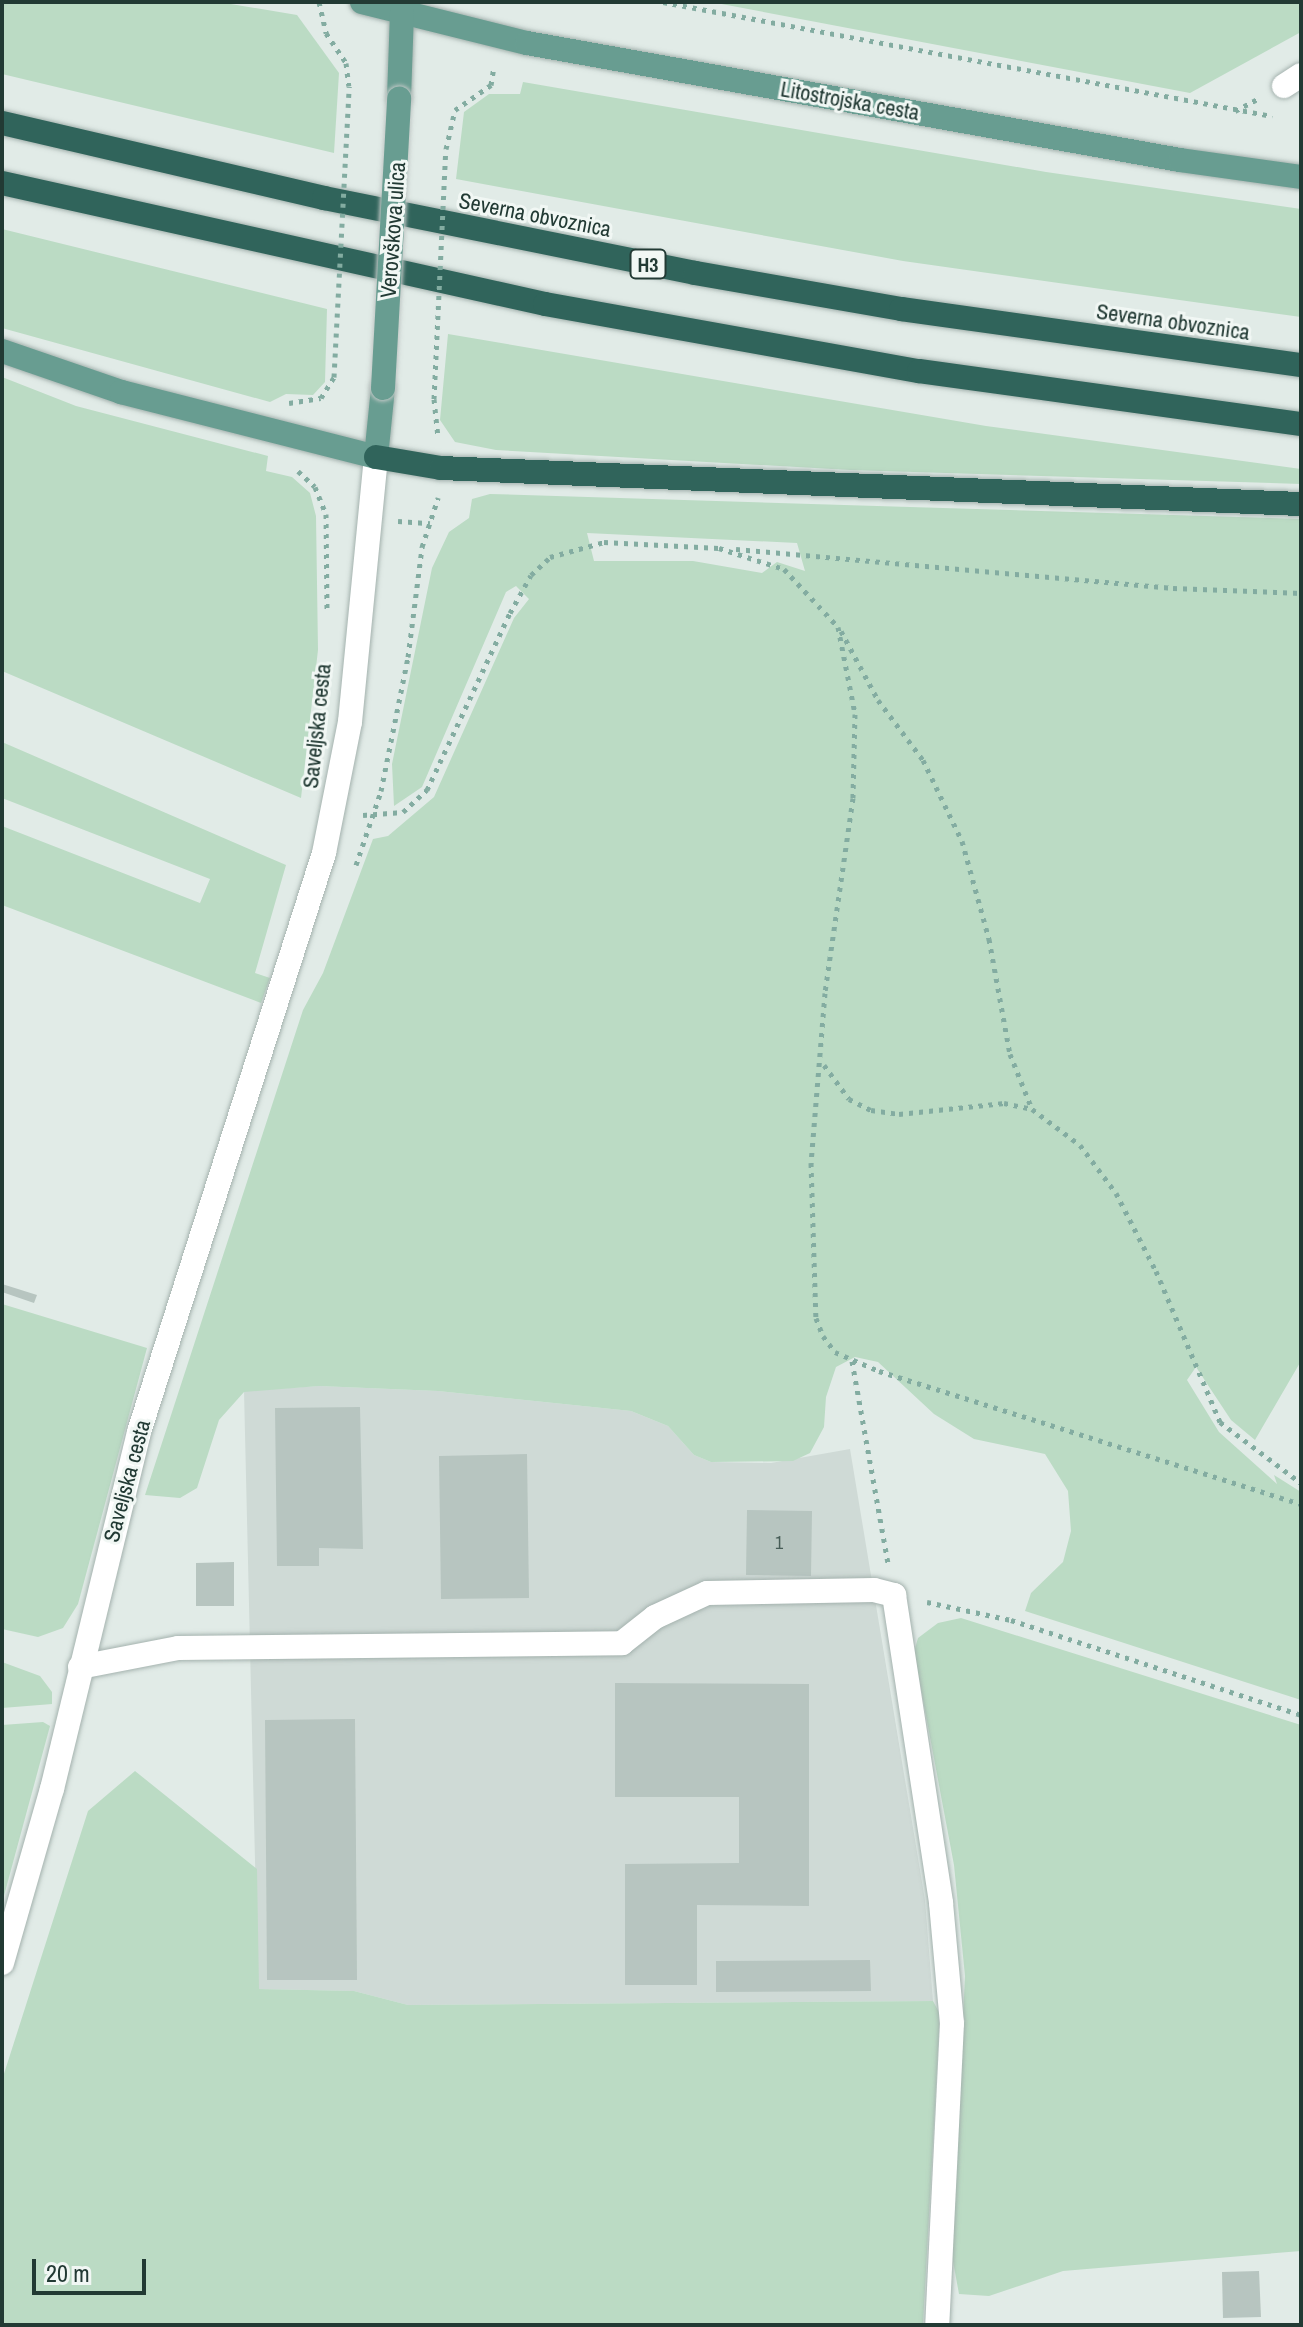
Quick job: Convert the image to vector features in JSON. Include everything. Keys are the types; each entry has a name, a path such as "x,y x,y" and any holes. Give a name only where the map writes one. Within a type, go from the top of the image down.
{"highway":[{"name":"Severna obvoznica","path":"2,123 324,198 695,273 901,309 1301,365"},
{"path":"2,183 545,304 919,371 1301,424"},
{"path":"376,457 441,468 1301,504"}],"main road":[{"name":"Litostrojska cesta","path":"362,2 402,7 527,43 1180,160 1301,177"},
{"name":"Verovškova ulica","path":"376,457 383,388 402,7"},
{"path":"2,351 121,392 376,457"}],"street":[{"name":"Saveljska cesta","path":"2,1963 139,1432 307,919 334,810 350,722 376,457"},
{"path":"80,1667 178,1648 622,1643 655,1617 707,1593 874,1590 894,1595 941,1903 952,2023 937,2325"}],"path":[{"path":"289,408 290,399 321,398 334,377 349,86 346,63 326,33 319,2"},
{"path":"663,2 1207,107 1288,118"},
{"path":"441,446 433,418 446,149 455,110 494,78"},
{"path":"284,467 302,473 323,502 326,628"},
{"path":"334,810 374,817 403,812 427,790 531,575 550,557 604,542 719,548 1173,588 1301,593"},
{"path":"719,548 784,569 838,627 878,700 923,760 962,841 989,939 1010,1054 1032,1109"},
{"path":"838,627 855,714 853,784 825,993 823,1063 811,1163 816,1318 835,1352 852,1361 1301,1504"},
{"path":"823,1063 849,1099 871,1110 899,1114 1004,1103 1032,1109 1080,1145 1116,1193 1156,1271 1220,1422 1301,1483"},
{"path":"852,1361 894,1595 1011,1620 1301,1715"}],"shaded area":[{"path":"319,1386 438,1391 631,1411 668,1426 694,1455 711,1462 771,1463 850,1449 925,1900 933,2001 408,2005 354,1991 258,1989 244,1391"}],"green space":[{"path":"2,2 219,2 297,15 339,73 334,153 2,74"},
{"path":"711,2 1301,2 1301,32 1190,93"},
{"path":"523,82 1046,172 1301,209 1301,317 903,261 456,179 464,112 489,94 520,94"},
{"path":"2,229 327,309 325,382 313,395 286,394 270,402 2,328"},
{"path":"448,334 986,426 1301,469 1301,484 850,470 496,450 455,442 440,420"},
{"path":"2,377 76,406 268,456 266,471 292,477 310,493 316,516 318,650 301,798 2,671"},
{"path":"490,494 1301,519 1301,1361 1255,1440 1231,1420 1196,1367 1187,1380 1219,1432 1277,1484 1274,1475 1301,1492 1301,1700 1025,1611 1031,1593 1063,1562 1071,1531 1068,1491 1045,1454 974,1439 934,1414 878,1362 855,1357 836,1367 826,1397 824,1427 810,1453 793,1461 711,1462 694,1455 668,1426 631,1411 438,1391 319,1386 244,1392 219,1420 197,1488 180,1498 145,1495 303,1010 323,973 373,839 388,836 434,797 514,618 529,599 516,586 506,592 422,787 394,806 392,764 432,568 449,532 469,518 472,499","holes":["587,533 797,543 805,571 777,562 762,573 693,561 594,561"]},
{"path":"2,742 286,865 255,973 270,978 261,1003 2,905 2,826 200,903 210,879 2,798"},
{"path":"2,1304 147,1348 78,1604 63,1628 38,1637 2,1629"},
{"path":"961,1618 1301,1725 1301,2251 1063,2271 989,2296 959,2294 952,2256 965,1976 954,1865 914,1652 918,1638 938,1623"},
{"path":"2,1662 40,1676 52,1692 52,1704 2,1708"},
{"path":"43,1722 50,1726 2,1903 2,1725"},
{"path":"135,1771 257,1869 259,1989 354,1991 408,2005 933,2001 940,2014 923,2325 2,2325 2,2080 88,1811"}],"building":[{"path":"2,1284 37,1295 34,1303 2,1292"},
{"path":"360,1407 363,1549 319,1548 319,1566 277,1566 275,1408"},
{"path":"527,1454 529,1598 441,1599 439,1456"},
{"path":"747,1510 812,1511 811,1576 746,1575"},
{"path":"234,1562 234,1606 196,1606 196,1563"},
{"path":"615,1683 809,1684 809,1906 697,1905 697,1985 625,1985 625,1864 739,1863 739,1797 615,1797"},
{"path":"355,1719 357,1980 267,1980 265,1720"},
{"path":"870,1960 871,1991 716,1992 716,1961"},
{"path":"1259,2271 1261,2317 1223,2318 1222,2272"}]}
